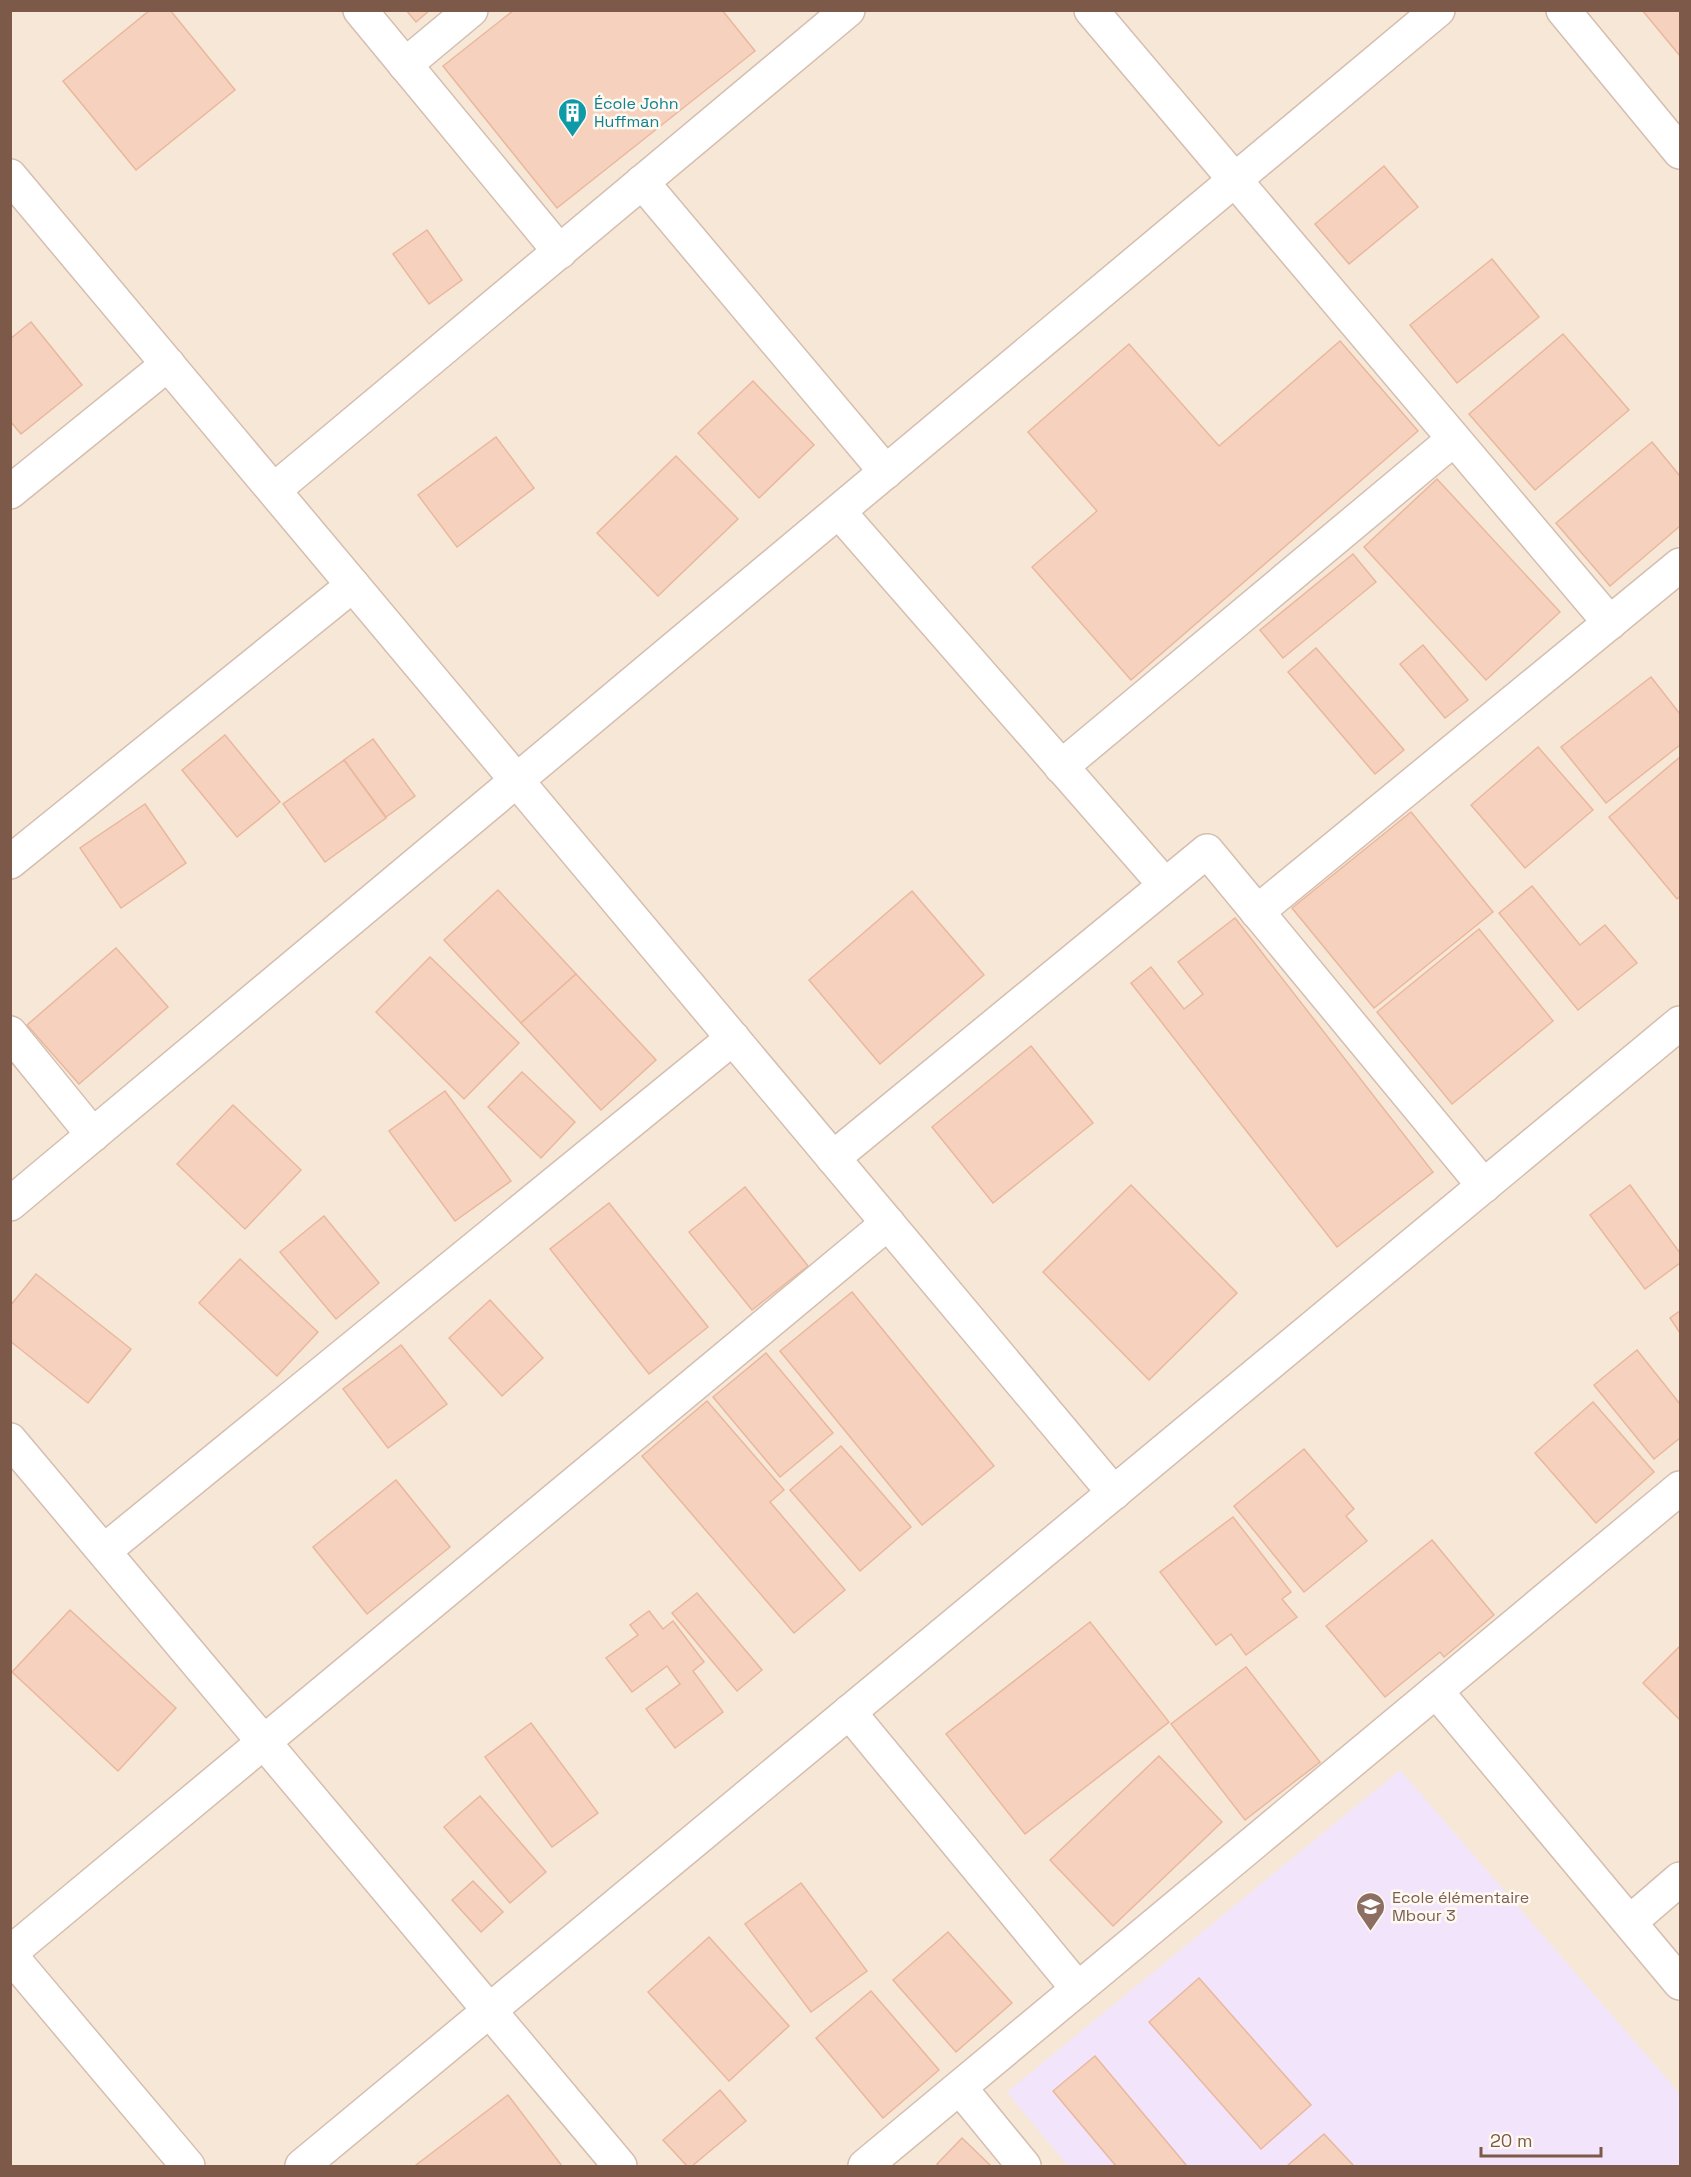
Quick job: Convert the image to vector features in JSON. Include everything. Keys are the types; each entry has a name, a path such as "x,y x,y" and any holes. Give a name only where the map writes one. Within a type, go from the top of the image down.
{"street":[{"path":"360,10 560,252"},
{"path":"405,65 471,10"},
{"path":"274,490 848,10"},
{"path":"1091,10 1610,623"},
{"path":"10,1204 1438,10"},
{"path":"1563,10 1680,152"},
{"path":"10,176 1114,1493"},
{"path":"642,182 886,472"},
{"path":"10,492 168,364"},
{"path":"1061,767 1454,439"},
{"path":"839,512 1165,885"},
{"path":"1257,912 1680,565"},
{"path":"10,862 353,585"},
{"path":"833,1158 1207,851 1484,1186"},
{"path":"302,2166 1679,1027"},
{"path":"10,1033 93,1135"},
{"path":"104,1551 733,1038"},
{"path":"188,2166 10,1954 888,1223"},
{"path":"10,1440 620,2166"},
{"path":"865,2166 1436,1691 1678,1496"},
{"path":"1436,1691 1680,1983"},
{"path":"849,1712 1078,1989"},
{"path":"1630,1922 1680,1879"},
{"path":"960,2088 1024,2166"}],"shaded area":[{"path":"11,11 1680,11 1680,2166 11,2166"},
{"name":"Ecole élémentaire Mbour 3","path":"1400,1770 1680,2094 1680,2166 1068,2166 1007,2092"}],"building":[{"path":"150,10 170,10 235,90 136,170 63,81"},
{"path":"406,10 430,10 416,22"},
{"name":"École John Huffman","path":"514,10 722,10 755,51 557,208 443,66"},
{"path":"1642,10 1680,10 1680,56"},
{"path":"1384,166 1418,207 1349,264 1315,224"},
{"path":"427,230 462,280 429,304 393,254"},
{"path":"1492,259 1539,317 1457,383 1410,325"},
{"path":"31,322 82,385 21,434 10,421 10,339"},
{"path":"1563,334 1629,410 1535,490 1469,414"},
{"path":"1340,341 1418,431 1131,680 1032,567 1097,511 1028,432 1129,344 1219,446"},
{"path":"753,381 814,445 759,498 698,433"},
{"path":"496,437 534,488 457,547 418,495"},
{"path":"1652,442 1680,476 1680,526 1610,586 1556,523"},
{"path":"676,456 738,519 658,596 597,533"},
{"path":"1437,479 1560,612 1486,680 1364,547"},
{"path":"1353,554 1376,582 1283,658 1260,630"},
{"path":"1423,645 1468,700 1445,718 1400,664"},
{"path":"1316,648 1404,750 1375,774 1288,672"},
{"path":"1651,677 1680,714 1680,745 1606,803 1561,747"},
{"path":"225,735 280,802 237,837 182,770"},
{"path":"373,739 415,796 386,817 344,760"},
{"path":"1538,747 1593,810 1525,868 1471,805"},
{"path":"1680,757 1680,896 1677,899 1609,817"},
{"path":"344,760 386,818 325,862 283,804"},
{"path":"145,804 186,863 121,908 80,848"},
{"path":"1411,812 1493,912 1374,1008 1292,908"},
{"path":"1532,886 1580,945 1605,925 1637,963 1578,1010 1499,913"},
{"path":"498,890 576,974 521,1023 444,940"},
{"path":"912,891 984,975 880,1064 809,980"},
{"path":"1235,918 1433,1172 1337,1247 1131,983 1151,967 1184,1009 1203,994 1178,962"},
{"path":"1479,929 1553,1021 1452,1104 1377,1012"},
{"path":"116,948 168,1007 79,1084 27,1025"},
{"path":"430,957 519,1043 464,1099 376,1012"},
{"path":"576,974 656,1060 601,1110 521,1023"},
{"path":"1031,1046 1093,1123 993,1203 932,1127"},
{"path":"522,1072 575,1122 541,1158 488,1107"},
{"path":"445,1091 511,1181 455,1221 389,1131"},
{"path":"233,1105 301,1170 245,1229 177,1164"},
{"path":"1131,1185 1237,1293 1149,1380 1043,1272"},
{"path":"1630,1185 1680,1253 1680,1263 1645,1289 1590,1215"},
{"path":"745,1187 808,1266 752,1310 689,1232"},
{"path":"609,1203 708,1327 649,1374 550,1249"},
{"path":"324,1216 379,1283 336,1319 280,1252"},
{"path":"240,1259 318,1332 277,1376 199,1303"},
{"path":"36,1274 131,1349 88,1403 10,1341 10,1306"},
{"path":"852,1292 994,1466 922,1525 780,1351"},
{"path":"490,1300 543,1358 502,1396 449,1338"},
{"path":"1680,1311 1680,1333 1670,1318"},
{"path":"401,1345 447,1404 388,1448 343,1389"},
{"path":"1637,1350 1680,1404 1680,1438 1654,1459 1594,1385"},
{"path":"766,1353 833,1433 780,1477 713,1397"},
{"path":"707,1401 784,1490 770,1502 845,1590 794,1633 642,1456"},
{"path":"1593,1402 1654,1472 1596,1523 1535,1453"},
{"path":"841,1446 911,1527 860,1571 790,1490"},
{"path":"1304,1449 1354,1509 1346,1516 1367,1541 1304,1592 1234,1506"},
{"path":"396,1480 450,1547 367,1614 313,1547"},
{"path":"1233,1517 1291,1592 1282,1599 1297,1617 1246,1655 1231,1634 1216,1645 1160,1572"},
{"path":"1432,1540 1494,1615 1444,1657 1440,1652 1385,1697 1326,1626"},
{"path":"697,1593 762,1670 737,1691 672,1613"},
{"path":"70,1610 176,1708 118,1771 12,1672"},
{"path":"649,1611 663,1629 673,1621 704,1662 693,1671 723,1712 675,1748 646,1709 680,1684 667,1666 632,1692 606,1658 638,1635 630,1625"},
{"path":"1090,1622 1169,1722 1025,1834 946,1734"},
{"path":"1680,1646 1680,1720 1643,1683"},
{"path":"1246,1667 1320,1762 1245,1820 1171,1724"},
{"path":"531,1723 598,1813 552,1847 485,1757"},
{"path":"1159,1756 1222,1822 1113,1926 1050,1860"},
{"path":"480,1796 546,1872 510,1903 444,1827"},
{"path":"473,1881 503,1912 481,1932 452,1900"},
{"path":"801,1883 867,1971 811,2012 745,1924"},
{"path":"948,1932 1012,2003 956,2052 893,1980"},
{"path":"709,1937 789,2026 729,2081 648,1992"},
{"path":"1199,1978 1311,2105 1261,2149 1149,2022"},
{"path":"871,1991 939,2070 883,2118 816,2038"},
{"path":"1095,2056 1187,2166 1116,2166 1053,2091"},
{"path":"720,2090 746,2121 692,2166 687,2166 663,2140"},
{"path":"508,2095 562,2166 416,2165"},
{"path":"1324,2134 1354,2166 1287,2166"},
{"path":"962,2138 991,2166 939,2166 937,2164"}],"place":[{"name":"École John Huffman","path":"573,138"},
{"name":"Ecole élémentaire Mbour 3","path":"1371,1932"}]}
